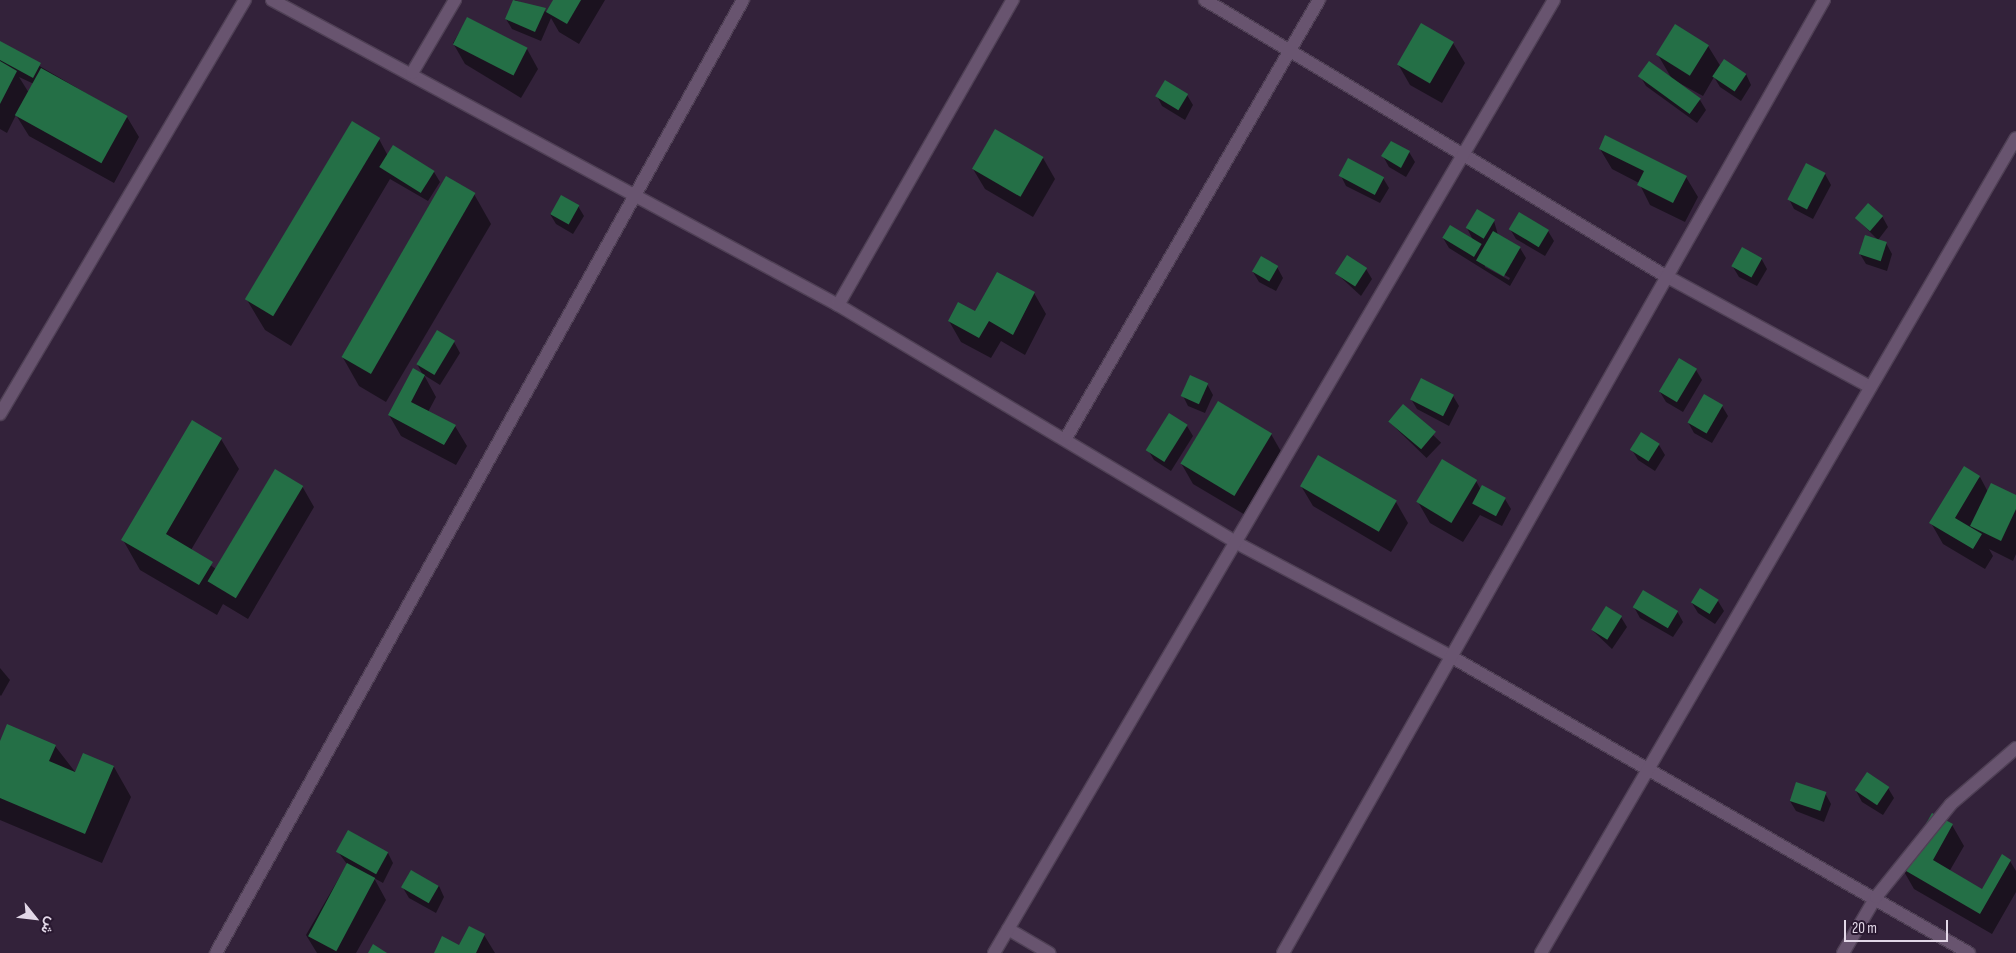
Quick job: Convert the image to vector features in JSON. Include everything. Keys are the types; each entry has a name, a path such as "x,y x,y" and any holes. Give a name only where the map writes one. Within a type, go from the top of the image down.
{"street":[{"path":"0,414 245,0"},
{"path":"272,0 637,193 838,305 1066,438 1235,542 1450,656 1647,770 1876,897 1969,953"},
{"path":"412,73 455,0"},
{"path":"216,953 743,0"},
{"path":"838,305 1013,0"},
{"path":"1205,0 1293,49 1664,275 1870,387"},
{"path":"1066,438 1293,49 1319,0"},
{"path":"994,953 1554,0"},
{"path":"1283,953 1664,275 1824,0"},
{"path":"1541,953 2016,138"},
{"path":"1843,953 1876,897 1951,804 2016,748"},
{"path":"1008,929 1049,953"}],"building":[{"path":"513,0 546,8 535,32 505,19"},
{"path":"553,0 581,0 567,24 546,12"},
{"path":"467,17 528,48 514,75 453,45"},
{"path":"1421,23 1454,42 1430,84 1397,65"},
{"path":"1675,24 1709,45 1690,76 1656,55"},
{"path":"0,41 41,63 33,78 0,60"},
{"path":"1724,59 1746,74 1735,92 1712,76"},
{"path":"0,61 17,71 0,104"},
{"path":"1649,61 1701,99 1690,114 1638,76"},
{"path":"41,68 128,116 101,163 15,115"},
{"path":"1165,80 1188,94 1178,110 1155,96"},
{"path":"352,121 380,138 273,316 245,299"},
{"path":"995,129 1043,157 1020,197 972,169"},
{"path":"1605,135 1687,176 1673,203 1637,185 1644,171 1599,149"},
{"path":"1391,141 1410,151 1401,168 1381,156"},
{"path":"393,145 435,171 421,193 379,167"},
{"path":"1348,158 1384,177 1375,195 1339,176"},
{"path":"1806,163 1826,173 1807,210 1787,200"},
{"path":"446,176 475,193 371,374 342,357"},
{"path":"561,195 579,205 569,224 550,214"},
{"path":"1868,203 1883,216 1870,231 1855,218"},
{"path":"1477,209 1495,220 1484,239 1466,228"},
{"path":"1519,212 1549,230 1539,247 1509,229"},
{"path":"1450,225 1482,244 1474,257 1442,238"},
{"path":"1493,231 1521,247 1504,276 1476,260"},
{"path":"1865,235 1887,242 1881,261 1859,254"},
{"path":"1742,247 1762,258 1751,277 1731,266"},
{"path":"1347,255 1367,268 1355,287 1335,273"},
{"path":"1261,256 1278,266 1269,282 1252,272"},
{"path":"997,272 1035,292 1013,335 989,321 979,338 948,321 958,302 975,311"},
{"path":"437,330 455,341 434,375 416,364"},
{"path":"1679,358 1697,369 1677,402 1659,391"},
{"path":"413,368 425,375 411,402 456,425 444,445 388,415"},
{"path":"1190,375 1208,383 1199,404 1181,396"},
{"path":"1421,378 1454,395 1443,416 1410,399"},
{"path":"1704,394 1723,405 1707,434 1688,423"},
{"path":"1218,401 1272,433 1234,496 1180,464"},
{"path":"1403,404 1436,432 1421,449 1388,422"},
{"path":"1169,413 1188,425 1164,462 1146,450"},
{"path":"192,420 222,438 166,534 213,562 199,585 121,540"},
{"path":"1641,432 1660,444 1649,461 1630,450"},
{"path":"1318,455 1397,500 1379,532 1300,486"},
{"path":"1442,459 1477,480 1451,523 1416,502"},
{"path":"1964,466 1980,476 1955,518 1982,534 1973,549 1929,523"},
{"path":"275,469 303,486 236,598 208,581"},
{"path":"1991,483 2016,495 2016,509 2001,541 1970,526"},
{"path":"1482,485 1506,498 1496,516 1472,504"},
{"path":"1700,588 1719,600 1710,614 1691,602"},
{"path":"1643,590 1678,611 1668,628 1633,607"},
{"path":"1606,606 1622,616 1607,640 1591,630"},
{"path":"7,724 56,745 49,761 75,772 83,753 114,766 85,834 0,798 0,741"},
{"path":"1867,772 1889,787 1877,805 1855,790"},
{"path":"1796,782 1826,792 1820,811 1790,801"},
{"path":"1932,813 1953,824 1933,860 1982,889 2002,854 2011,860 1980,914 1901,868"},
{"path":"348,830 388,852 376,874 336,852"},
{"path":"347,863 375,878 336,951 308,936"},
{"path":"411,870 439,886 429,903 401,887"},
{"path":"469,926 485,934 476,953 434,953 442,936 459,945"},
{"path":"373,944 387,953 368,953"}]}
